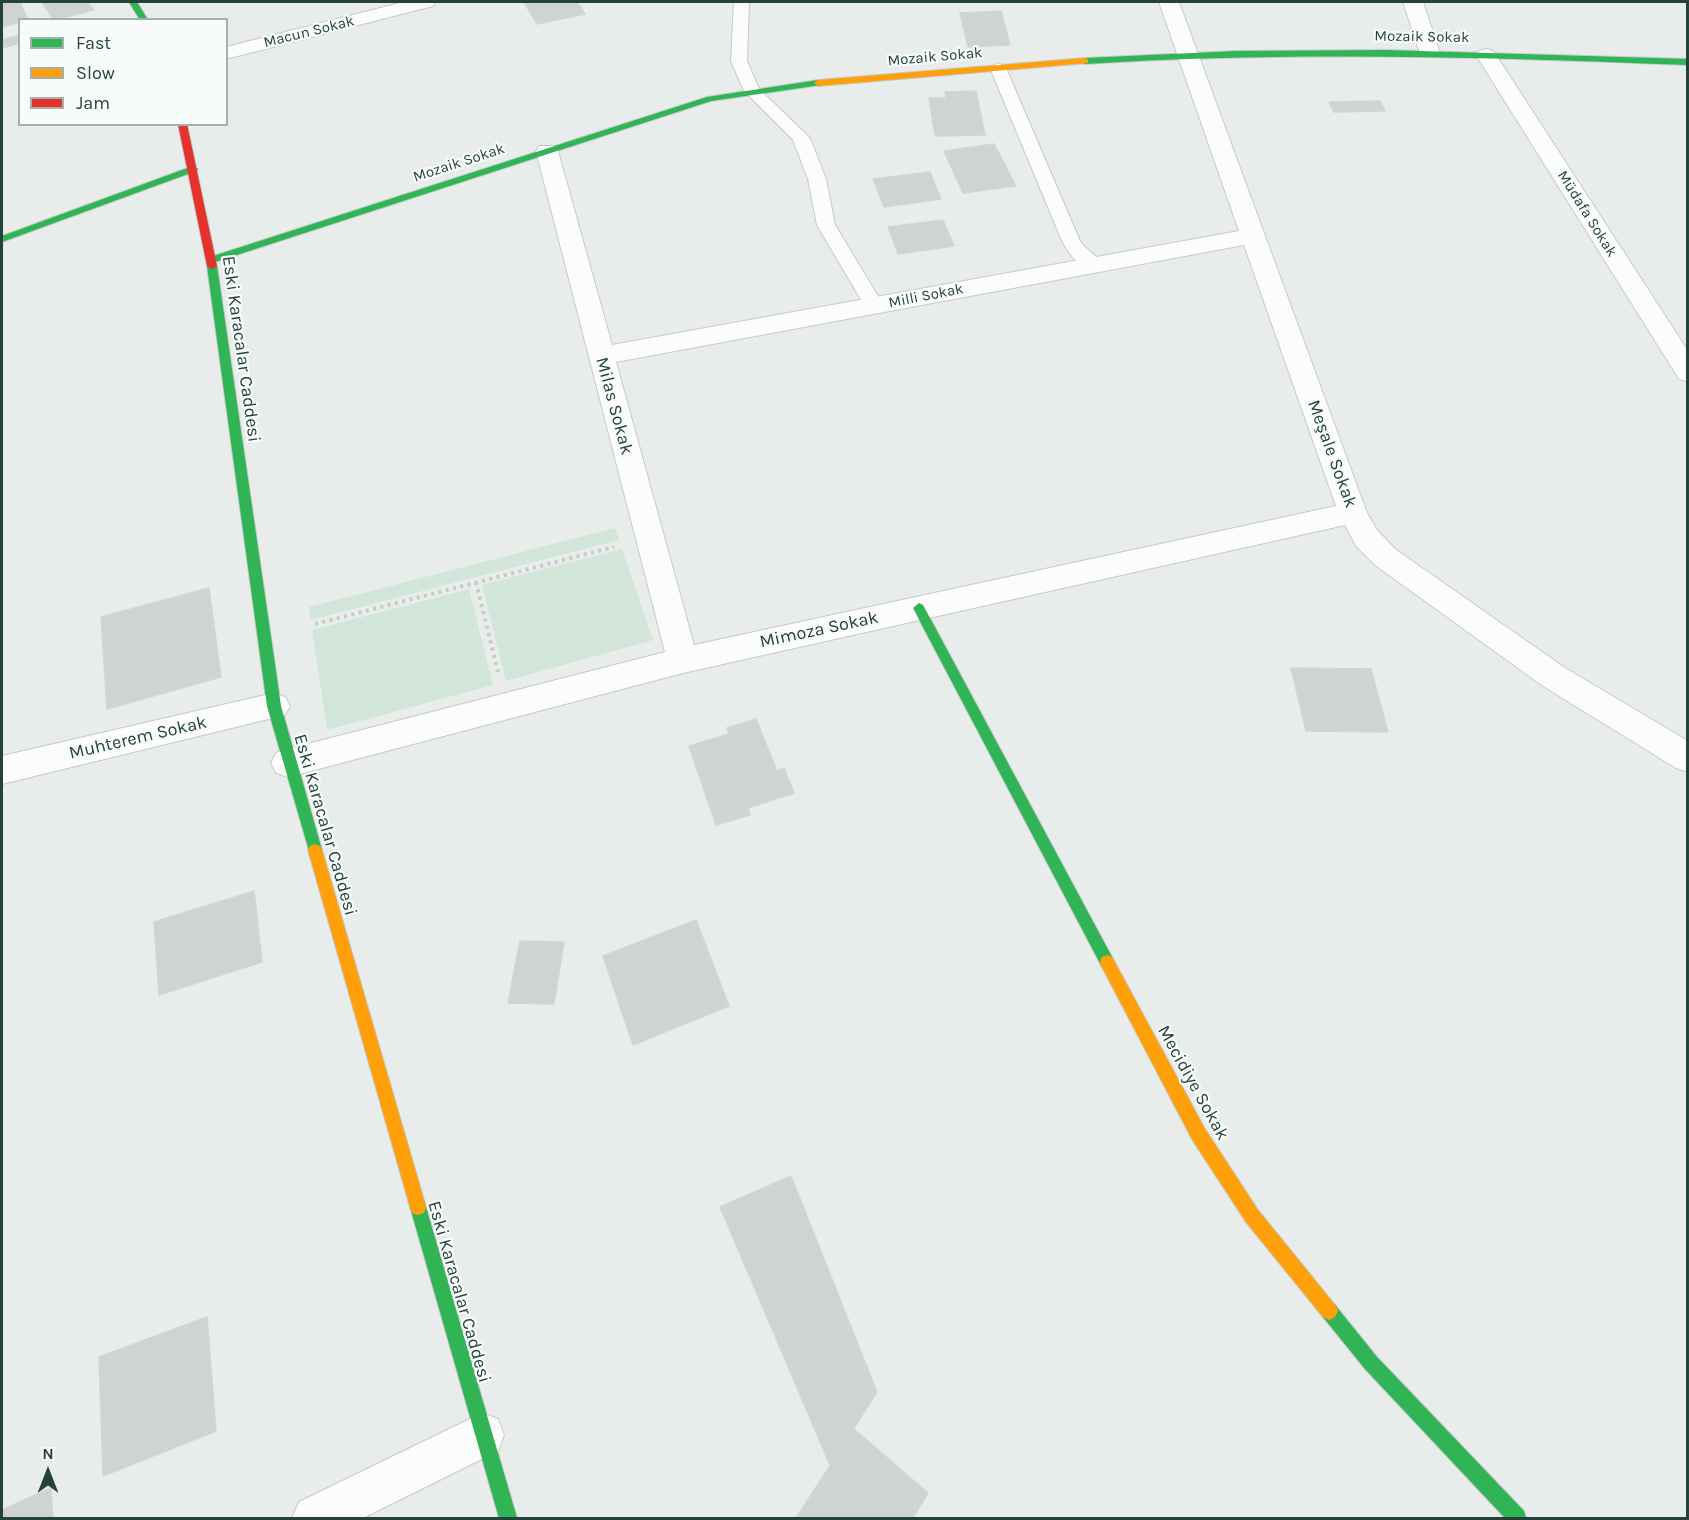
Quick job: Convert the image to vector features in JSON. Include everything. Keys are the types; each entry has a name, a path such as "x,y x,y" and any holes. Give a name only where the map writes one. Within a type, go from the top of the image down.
{"street":[{"path":"133,2 143,18"},
{"name":"Macun Sokak","path":"228,52 426,2"},
{"name":"Meşale Sokak","path":"1169,2 1251,236 1353,513 1366,538 1385,558 1554,677 1688,759"},
{"path":"1413,2 1430,53"},
{"name":"Mozaik Sokak","path":"211,260 689,106 752,91 1185,53 1430,53 1688,62"},
{"name":"Müdafa Sokak","path":"1486,55 1688,373"},
{"name":"Eski Karacalar Caddesi","path":"182,126 211,260 274,706 288,763 508,1518"},
{"name":"Milas Sokak","path":"547,151 683,660"},
{"path":"2,239 193,170"},
{"name":"Milli Sokak","path":"600,356 1251,236"},
{"name":"Mimoza Sokak","path":"288,763 683,660 1353,513"},
{"name":"Mecidiye Sokak","path":"919,608 1199,1135 1246,1207 1371,1363 1517,1518"},
{"name":"Muhterem Sokak","path":"2,770 274,706"},
{"path":"315,1518 482,1435"}],"lane":[{"path":"741,2 739,61 752,91 801,138 817,179 826,225 874,306"},
{"path":"998,68 1071,241 1079,254 1094,265"}],"path":[{"path":"315,624 618,546"},
{"path":"476,582 506,706"}],"green space":[{"path":"615,528 619,540 311,620 309,607"},
{"path":"622,549 653,640 506,681 482,585"},
{"path":"469,589 493,685 327,730 312,630"}],"building":[{"path":"2,2 20,2 27,18 18,18 18,23 2,27"},
{"path":"42,2 87,2 94,10 62,18 53,18"},
{"path":"524,2 577,2 585,14 537,24"},
{"path":"1001,11 1010,45 968,47 960,13"},
{"path":"18,36 18,44 2,48 2,40"},
{"path":"976,91 985,135 935,136 929,98 946,98 945,92"},
{"path":"1380,101 1385,111 1334,112 1329,102"},
{"path":"994,144 1016,186 963,193 944,151"},
{"path":"930,172 941,199 884,207 873,179"},
{"path":"943,220 954,246 898,254 888,227"},
{"path":"209,588 221,677 107,709 101,617"},
{"path":"1291,668 1371,669 1388,732 1306,731"},
{"path":"756,719 777,771 784,768 794,793 748,808 750,815 716,825 689,746 729,734 727,728"},
{"path":"254,891 262,962 159,995 154,922"},
{"path":"696,920 729,1006 633,1045 603,956"},
{"path":"520,941 564,942 554,1004 508,1003"},
{"path":"791,1176 877,1392 830,1465 720,1207"},
{"path":"207,1317 216,1431 103,1476 99,1357"},
{"path":"854,1429 928,1493 913,1518 796,1518"},
{"path":"51,1488 53,1518 2,1518 2,1510"}],"traffic: fast":[{"path":"133,2 143,18"},
{"path":"1085,61 1160,56 1311,52 1462,54 1688,62"},
{"path":"211,260 710,99 818,83"},
{"path":"2,239 193,169"},
{"path":"212,266 274,706 315,850"},
{"path":"919,608 1107,962"},
{"path":"418,1207 508,1518"},
{"path":"1329,1311 1371,1363 1517,1518"}],"traffic: slow":[{"path":"818,83 1085,61"},
{"path":"315,850 418,1207"},
{"path":"1107,962 1199,1135 1252,1216 1329,1311"}],"traffic: jam":[{"path":"182,126 212,266"}]}
